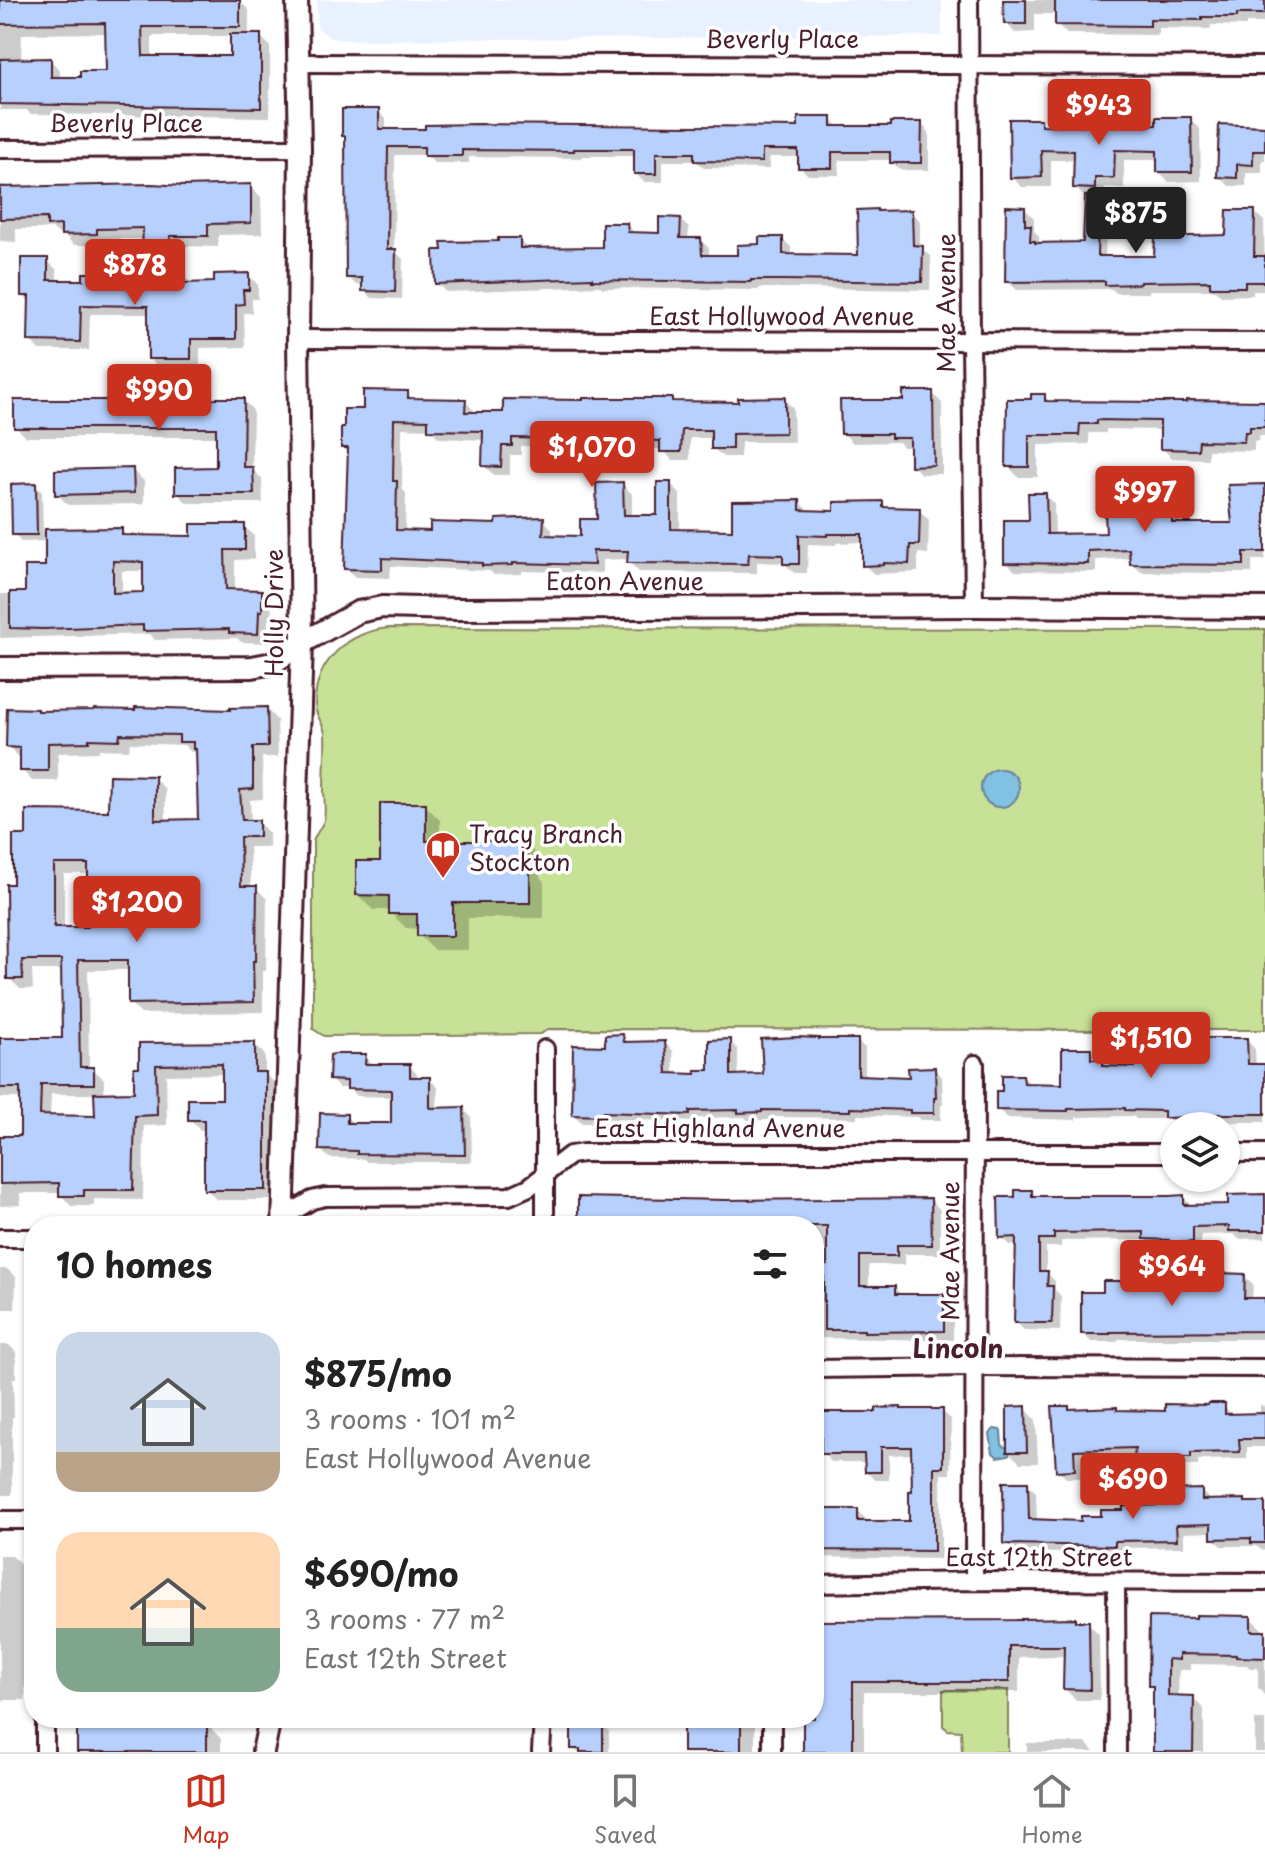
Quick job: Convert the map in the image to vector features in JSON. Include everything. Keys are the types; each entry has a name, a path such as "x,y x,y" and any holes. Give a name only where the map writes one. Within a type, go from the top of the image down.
{"street":[{"name":"Holly Drive","path":"283,1216 302,643 297,0"},
{"name":"Mae Avenue","path":"969,0 974,606"},
{"name":"Beverly Place","path":"299,63 1265,66"},
{"name":"Beverly Place","path":"0,149 300,148"},
{"name":"East Hollywood Avenue","path":"298,339 1265,342"},
{"name":"Eaton Avenue","path":"0,668 252,667 273,663 358,612 382,607 1265,608"},
{"path":"545,1049 545,1216"},
{"name":"Mae Avenue","path":"974,1581 975,1064"},
{"name":"East Highland Avenue","path":"292,1216 312,1200 325,1197 509,1196 529,1187 570,1155 583,1153 1160,1153"},
{"path":"1240,1153 1265,1153"},
{"path":"0,1238 24,1238"},
{"path":"824,1369 1265,1368"},
{"path":"0,1520 24,1520"},
{"path":"1116,1582 1117,1752"},
{"name":"East 12th Street","path":"824,1584 1265,1582"},
{"path":"45,1728 45,1752"},
{"path":"263,1752 268,1728"},
{"path":"541,1752 542,1728"},
{"path":"772,1728 772,1752"}],"shaded area":[{"path":"317,0 942,0 942,36 343,40 330,38 317,27"}],"green space":[{"path":"389,628 1265,629 1265,1030 548,1029 541,1034 324,1036 313,1029 313,842 325,812 325,733 315,708 316,689 328,662 337,651 360,636"},
{"path":"943,1690 1008,1690 1008,1752 962,1752 961,1731 948,1730 943,1726"}],"water":[{"path":"1000,769 1014,774 1019,788 1014,802 1000,807 986,802 981,788 986,774"},
{"path":"994,1429 1000,1430 1002,1445 1010,1450 1009,1455 998,1457 993,1453 990,1434"}],"building":[{"path":"0,0 240,0 240,27 142,27 143,56 230,56 230,34 261,34 261,108 0,104 0,59 51,58 51,77 80,77 80,71 106,71 105,23 0,24"},
{"path":"1003,0 1026,0 1026,24 1004,24"},
{"path":"1055,0 1265,0 1265,14 1202,17 1202,20 1150,19 1150,26 1055,25"},
{"path":"342,109 379,109 379,129 478,124 798,127 798,117 832,117 832,126 890,126 890,122 922,122 921,163 890,163 890,152 832,152 832,168 798,168 798,150 762,150 762,162 694,161 694,153 656,153 656,174 634,174 634,149 462,150 462,156 424,156 424,147 388,147 387,249 396,249 395,292 362,291 362,278 346,278"},
{"path":"1156,117 1191,117 1192,172 1157,172 1157,151 1115,150 1114,178 1095,178 1095,189 1073,188 1074,151 1041,150 1042,177 1010,178 1009,119 1041,119 1041,125 1112,126 1156,125"},
{"path":"1219,124 1265,126 1265,151 1253,151 1253,165 1237,164 1237,178 1217,177"},
{"path":"251,184 251,223 208,224 208,236 170,236 170,250 142,249 143,228 97,229 97,234 61,235 61,225 47,226 47,218 0,219 0,187"},
{"path":"1085,196 1099,196 1097,256 1154,256 1155,237 1226,235 1227,210 1255,210 1254,256 1265,256 1265,282 1245,282 1245,287 1210,287 1210,281 1105,285 1105,281 1005,282 1006,206 1025,207 1025,225 1031,225 1030,241 1083,242"},
{"path":"857,210 912,210 913,245 923,246 922,282 592,278 435,284 434,250 442,250 441,242 520,238 520,248 602,247 602,223 627,223 628,232 659,233 659,217 681,218 680,238 701,238 702,255 737,255 737,245 759,244 759,237 783,237 783,254 858,255"},
{"path":"21,258 48,258 48,280 83,280 83,273 107,273 107,282 160,282 160,274 184,273 184,283 214,282 214,274 249,273 249,290 243,290 244,304 236,305 236,339 191,339 191,359 148,359 148,306 81,305 80,342 28,341 29,296 21,296"},
{"path":"363,390 408,391 408,398 466,399 465,412 503,412 503,399 672,398 672,401 738,402 738,398 785,397 785,433 732,434 732,449 711,449 711,430 682,430 681,452 660,452 660,441 634,438 598,437 598,445 582,445 582,439 512,438 512,446 502,446 501,467 482,466 483,431 428,430 428,420 394,419 396,530 430,531 430,522 496,524 496,519 544,517 543,535 580,536 580,519 597,519 596,483 623,482 624,515 657,515 657,482 671,482 671,529 732,530 732,501 800,500 800,510 834,511 834,502 883,501 883,507 920,508 919,545 910,545 909,564 862,566 862,534 827,534 799,535 799,564 783,564 783,555 749,554 748,564 627,563 628,551 593,551 594,565 513,563 482,566 482,563 382,558 382,570 344,569 348,448 341,448 341,427 344,427 344,409 363,409"},
{"path":"903,391 933,391 934,465 910,466 910,438 891,438 891,434 841,434 840,400 903,400"},
{"path":"1031,394 1045,394 1045,401 1265,401 1265,427 1250,427 1250,432 1245,432 1244,442 1199,441 1198,450 1160,449 1160,421 1097,420 1097,424 1080,424 1079,435 1029,435 1029,467 1006,467 1007,399 1031,399"},
{"path":"244,398 243,467 253,467 254,494 175,494 175,468 216,467 216,428 14,428 14,400"},
{"path":"133,468 134,493 55,495 55,470"},
{"path":"1133,482 1150,482 1150,510 1172,510 1172,523 1232,523 1228,485 1265,484 1265,552 1244,552 1244,565 1130,564 1129,549 1088,551 1088,564 1004,563 1004,520 1029,520 1028,493 1046,493 1047,534 1106,533 1105,513 1133,508"},
{"path":"36,483 37,535 12,535 11,484"},
{"path":"191,524 245,524 245,550 225,550 226,589 262,590 258,634 229,633 229,629 143,631 143,625 10,628 10,592 25,592 25,566 45,566 45,529 122,528 122,535 191,536","holes":["113,561 143,562 143,592 113,593"]},
{"path":"135,707 230,710 267,707 268,747 253,747 253,789 240,790 242,820 259,820 259,837 240,837 241,886 257,886 254,1002 128,1004 128,960 78,960 80,1067 94,1067 94,1084 41,1084 40,1115 95,1116 94,1093 134,1092 134,1067 139,1067 139,1043 255,1042 255,1072 266,1072 266,1190 204,1190 204,1120 188,1120 188,1099 222,1099 222,1064 156,1065 157,1115 135,1116 133,1190 84,1190 84,1196 59,1196 59,1183 0,1184 0,1136 20,1136 20,1088 0,1088 0,1038 62,1038 61,960 22,960 23,979 7,979 6,884 13,884 13,835 26,835 26,810 108,811 109,775 155,776 155,820 198,819 196,749 193,749 193,742 179,742 179,735 120,734 119,740 48,743 48,771 20,771 20,748 6,747 7,708 38,711 135,710","holes":["54,864 88,864 88,927 54,927"]},
{"name":"Tracy Branch Stockton","path":"380,803 426,803 426,841 526,841 526,864 530,864 530,903 453,903 453,936 417,936 417,914 389,914 389,896 356,895 356,861 380,861"},
{"path":"1171,1030 1205,1031 1205,1038 1247,1038 1248,1064 1265,1064 1265,1114 1125,1108 996,1110 996,1091 1002,1091 1002,1075 1023,1075 1024,1083 1062,1084 1062,1048 1091,1048 1091,1059 1103,1059 1103,1066 1135,1067 1134,1037 1171,1036"},
{"path":"623,1034 624,1042 665,1041 667,1073 696,1074 695,1070 709,1070 709,1040 731,1039 731,1075 763,1074 761,1039 858,1039 858,1075 909,1077 908,1068 935,1067 934,1113 850,1108 850,1111 762,1110 738,1113 738,1110 690,1111 690,1115 603,1112 603,1116 572,1115 573,1045 605,1046 605,1035"},
{"path":"366,1054 365,1064 410,1064 410,1077 430,1077 430,1108 464,1107 465,1155 357,1154 357,1151 319,1150 320,1113 347,1114 347,1123 391,1123 391,1090 347,1089 347,1081 329,1080 330,1055"},
{"path":"1015,1190 1032,1190 1032,1196 1184,1195 1184,1205 1228,1204 1228,1195 1265,1194 1265,1231 1229,1231 1229,1226 1193,1227 1193,1242 1169,1243 1169,1240 1144,1239 1144,1232 1054,1233 1054,1239 1039,1239 1039,1271 1048,1271 1047,1286 1053,1286 1052,1323 1014,1323 1016,1237 999,1238 998,1197 1015,1197"},
{"path":"578,1197 726,1200 931,1198 932,1245 897,1245 897,1256 860,1256 860,1286 895,1286 895,1294 944,1294 944,1331 824,1330 827,1226 824,1226 824,1216 578,1216"},
{"path":"1219,1273 1245,1274 1244,1298 1265,1298 1265,1331 1081,1334 1081,1292 1103,1292 1103,1281 1219,1285"},
{"path":"1225,1403 1225,1414 1265,1413 1265,1439 1239,1439 1240,1452 1191,1453 1191,1458 1134,1458 1135,1448 1074,1450 1075,1470 1056,1471 1052,1406 1165,1411 1165,1404"},
{"path":"1026,1406 1027,1452 1007,1452 1007,1407"},
{"path":"876,1408 943,1409 943,1467 934,1467 934,1551 824,1550 824,1509 858,1509 858,1521 909,1521 911,1447 881,1447 881,1472 865,1472 864,1454 824,1454 824,1412 876,1412"},
{"path":"1003,1482 1028,1482 1029,1519 1081,1521 1081,1516 1101,1516 1101,1510 1167,1505 1166,1490 1202,1489 1202,1500 1265,1502 1265,1543 1251,1543 1251,1538 1211,1539 1211,1524 1176,1525 1177,1540 1115,1541 1115,1546 1004,1544"},
{"path":"1196,1615 1251,1616 1251,1631 1265,1631 1265,1658 1179,1654 1179,1660 1168,1659 1168,1695 1194,1696 1193,1752 1153,1752 1153,1686 1148,1686 1149,1617 1196,1618"},
{"path":"1076,1618 1076,1621 1089,1621 1090,1690 1063,1689 1064,1646 1009,1646 1009,1682 853,1682 853,1752 803,1752 803,1728 824,1728 824,1621"},
{"path":"77,1728 207,1728 207,1752 77,1752"},
{"path":"571,1728 603,1728 603,1752 571,1749"},
{"path":"683,1728 741,1728 741,1752 683,1752"}],"place":[{"name":"Tracy Branch Stockton","path":"443,880"}],"district":[{"name":"Lincoln","path":"958,1349"}]}
